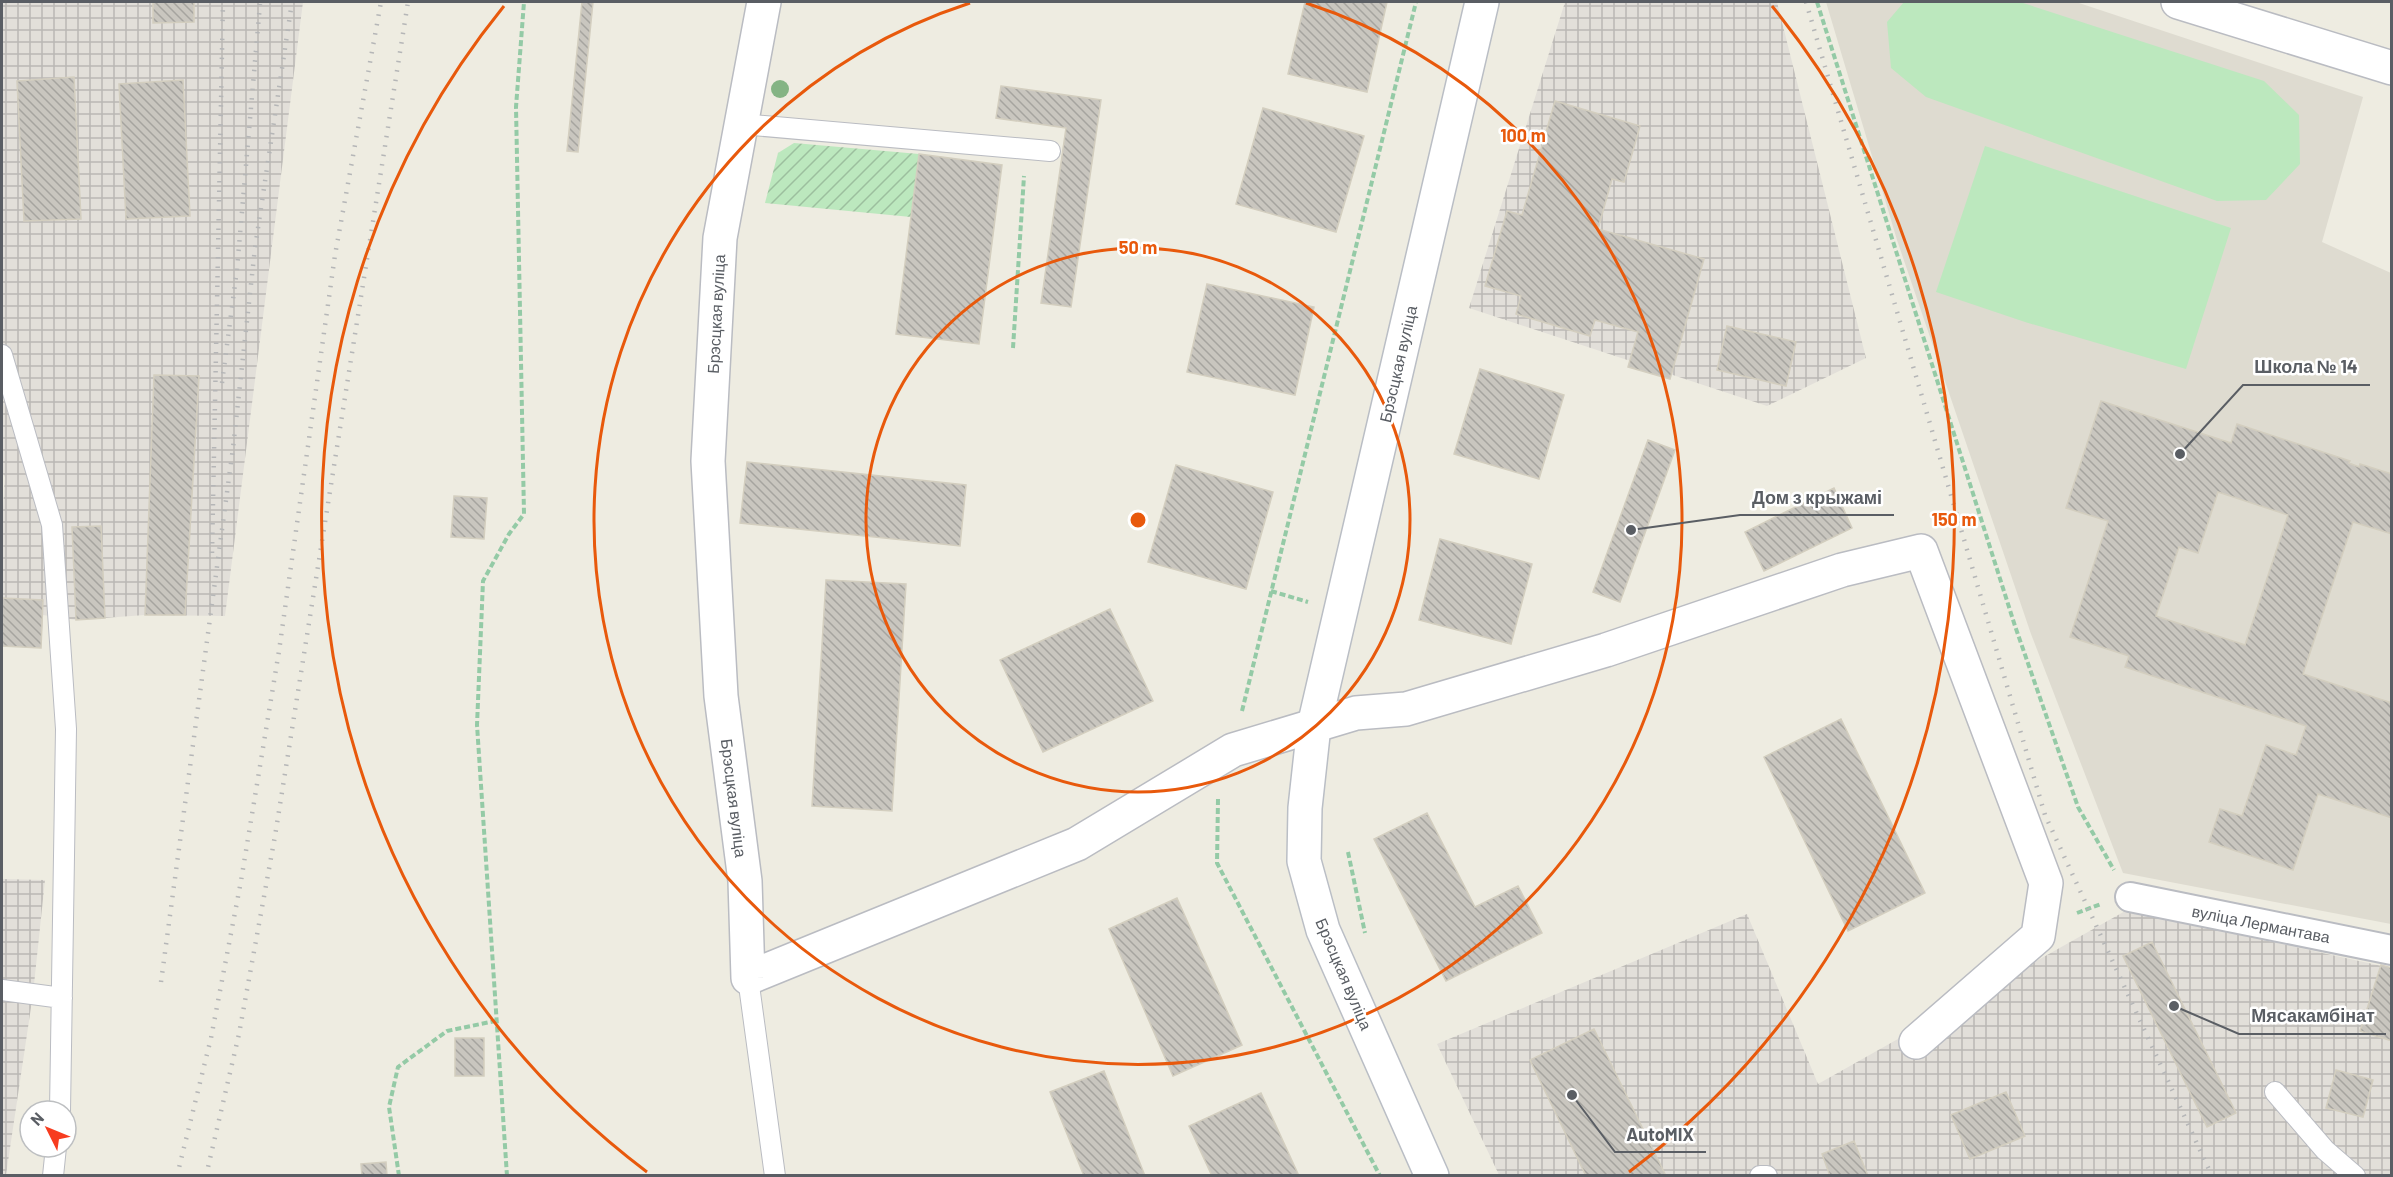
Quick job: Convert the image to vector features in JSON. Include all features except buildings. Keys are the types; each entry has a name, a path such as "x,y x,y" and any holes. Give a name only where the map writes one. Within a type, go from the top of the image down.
{"street":[{"name":"Брэсцкая вуліца","path":"748,978 745,880 721,696 708,461 720,238 764,2"},
{"name":"Брэсцкая вуліца","path":"1432,1176 1323,930 1304,861 1305,808 1314,726 1482,2"},
{"path":"2178,2 2391,68"},
{"path":"748,978 1077,844 1233,750 1356,713 1417,705 1606,650 1842,570 1921,551 2046,883 2038,936 1916,1042"},
{"name":"вуліца Лермантава","path":"2130,897 2391,950"}],"lane":[{"path":"741,124 1050,151"},
{"path":"2,355 52,525 66,729 60,1099"},
{"path":"748,978 775,1176"},
{"path":"2,990 62,998"},
{"path":"2275,1092 2325,1150 2355,1176"},
{"path":"53,1176 55,1159"},
{"path":"1760,1176 1767,1176"}],"path":[{"path":"507,1176 477,725 483,581 509,534 524,514 516,107 524,2"},
{"path":"1380,1176 1217,863 1218,797 1233,750 1416,2"},
{"path":"1817,2 2014,626 2078,807 2130,897 2086,907 2038,936"},
{"path":"1013,348 1026,148"},
{"path":"399,1176 389,1107 398,1067 447,1031 495,1021"}],"shaded area":[{"path":"2,2 303,2 225,616 145,615 76,620 43,615 41,648 2,646 2,521 5,477 2,473"},
{"path":"1565,2 1777,2 1866,358 1767,406 1469,308"},
{"path":"1826,2 2076,2 2363,97 2322,242 2391,273 2391,924 2123,873 2031,634 1897,240"},
{"path":"2,879 45,880 33,994 6,1175 2,1176"},
{"path":"2127,910 2391,968 2391,1175 1499,1175 1437,1044 1747,914 1818,1084"}],"green space":[{"path":"1904,2 2020,2 2264,81 2299,115 2300,164 2266,200 2217,201 1926,97 1891,68 1887,22"},
{"path":"794,143 919,154 911,217 765,203 778,153"},
{"path":"1985,146 2231,228 2186,369 2025,322 1936,292"}],"railway":[{"path":"212,553 223,2"},
{"path":"161,982 233,448 255,248 292,2"},
{"path":"177,1176 211,1038 241,881 279,651 335,255 381,2"},
{"path":"206,1176 239,1034 275,836 408,2"},
{"path":"1806,2 2045,815 2212,1176"},
{"path":"222,383 237,269 260,4"}],"place":[{"name":"Школа № 14","path":"2180,454"},
{"name":"Дом з крыжамі","path":"1631,530"},
{"name":"Мясакамбінат","path":"2174,1006"},
{"name":"AutoMIX","path":"1572,1095"}]}
